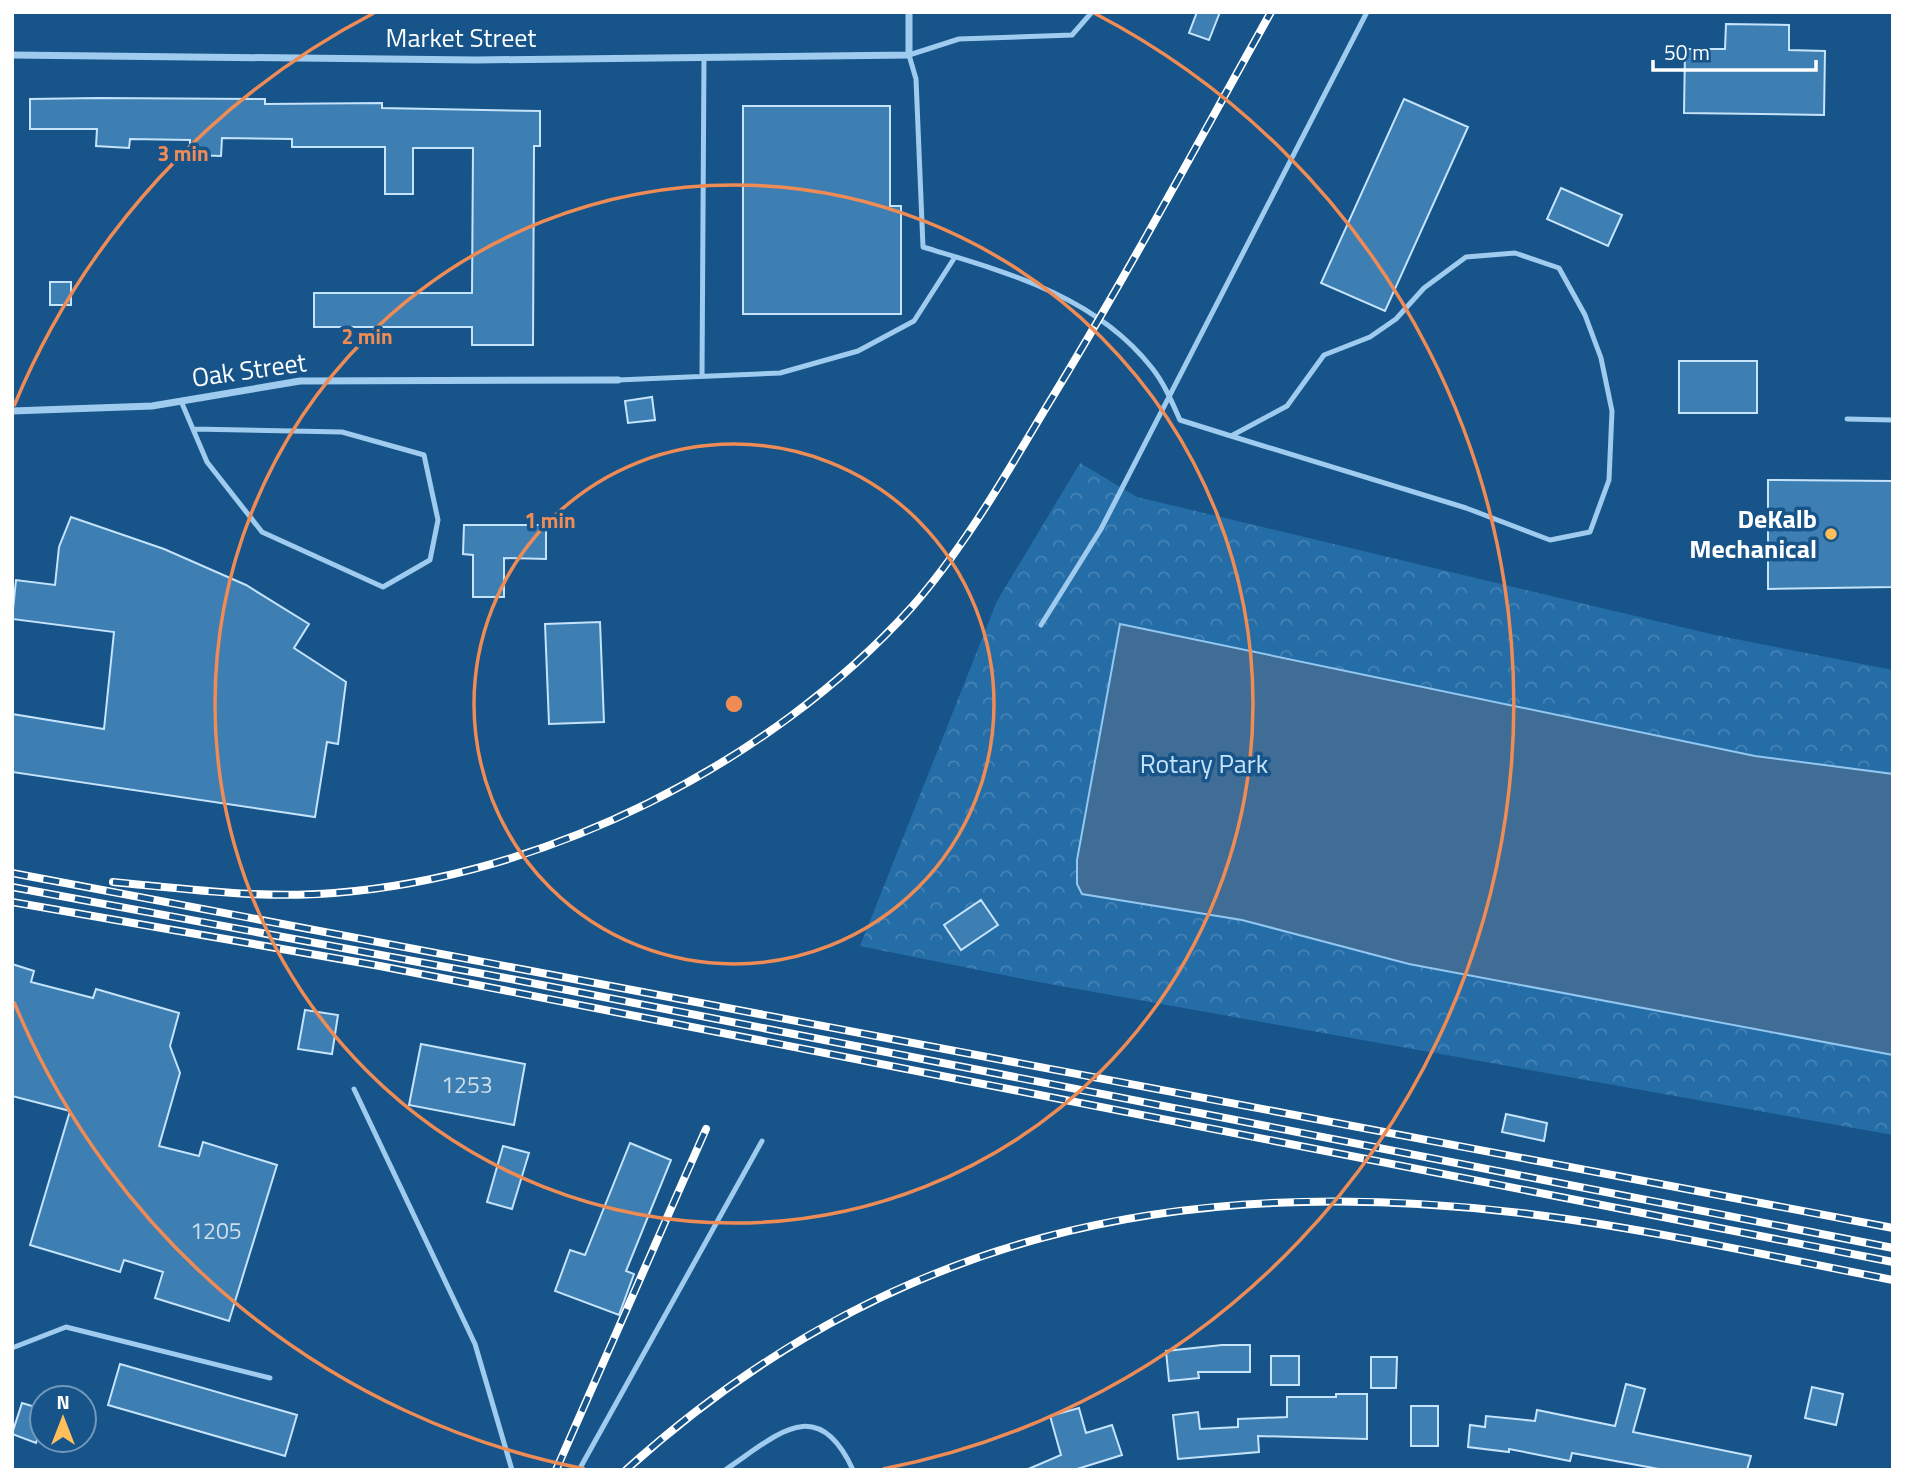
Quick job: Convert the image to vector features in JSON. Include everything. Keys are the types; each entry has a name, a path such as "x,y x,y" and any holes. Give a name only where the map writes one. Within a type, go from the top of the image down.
{"street":[{"path":"909,12 909,55"},
{"name":"Market Street","path":"12,55 476,60 909,55"},
{"name":"Oak Street","path":"12,411 152,406 300,381 618,380"}],"lane":[{"path":"1092,12 1072,35 960,39 909,55 916,79 923,247 1023,277 1099,318 1153,368 1180,420 1231,436 1466,508 1550,540 1590,533 1609,480 1612,411 1601,358 1589,326 1559,268 1515,253 1466,257 1424,288 1387,325 1370,337 1324,355 1287,406 1231,436"},
{"path":"1041,625 1101,528 1367,12"},
{"path":"702,376 704,57"},
{"path":"618,380 780,373 858,351 914,321 956,257"},
{"path":"181,401 207,462 262,533 383,587 430,559 438,520 424,455 342,432 193,429"},
{"path":"1847,419 1893,420"},
{"path":"354,1089 475,1344 512,1470"},
{"path":"579,1470 762,1141"},
{"path":"12,1348 66,1327 270,1378"},
{"path":"725,1470 790,1427 809,1425 829,1433 846,1455 853,1470"}],"green space":[{"name":"Rotary Park","path":"1080,463 1137,497 1715,635 1893,670 1893,1135 1033,981 860,946 997,601"}],"shaded area":[{"path":"1120,624 1755,756 1893,774 1893,1055 1409,964 1242,920 1082,894 1077,884 1077,860"}],"building":[{"path":"1197,12 1220,12 1209,40 1189,33"},
{"path":"1726,24 1789,25 1789,50 1825,51 1824,115 1684,113 1685,49 1725,49"},
{"path":"30,99 265,99 265,104 382,103 382,108 540,111 540,146 534,146 533,345 472,345 472,327 314,327 314,293 472,293 473,148 413,148 413,194 385,194 385,147 292,147 292,139 222,138 221,156 190,155 190,140 130,139 129,148 96,146 97,129 30,129"},
{"path":"1404,99 1468,127 1385,311 1321,283"},
{"path":"743,106 890,106 890,206 901,206 901,314 743,314"},
{"path":"1561,188 1622,215 1608,246 1547,219"},
{"path":"50,282 71,282 71,305 50,305"},
{"path":"1679,361 1757,361 1757,413 1679,413"},
{"path":"652,397 655,420 628,423 625,401"},
{"name":"DeKalb Mechanical","path":"1768,480 1893,481 1893,587 1768,589"},
{"path":"71,517 164,549 246,585 309,624 294,648 346,682 338,744 327,742 315,817 12,772 12,714 104,729 114,632 12,619 16,580 55,585 59,547"},
{"path":"464,525 546,525 546,559 504,558 504,597 473,597 473,555 463,554"},
{"path":"600,622 604,722 549,724 545,624"},
{"path":"981,900 998,925 961,950 944,925"},
{"path":"12,964 34,971 31,982 93,998 96,989 179,1013 170,1046 180,1073 159,1146 199,1156 203,1142 277,1165 229,1321 155,1298 163,1272 124,1260 120,1272 30,1245 70,1111 12,1096"},
{"path":"305,1010 338,1015 332,1054 298,1049"},
{"path":"421,1044 525,1064 514,1125 409,1105"},
{"path":"1506,1114 1547,1123 1544,1141 1502,1132"},
{"path":"630,1143 671,1160 626,1271 634,1274 619,1315 555,1291 570,1250 585,1255"},
{"path":"503,1146 529,1153 512,1209 487,1202"},
{"path":"1250,1345 1250,1372 1198,1372 1199,1378 1169,1381 1166,1351"},
{"path":"1271,1356 1299,1356 1299,1385 1271,1385"},
{"path":"1371,1357 1397,1357 1396,1388 1371,1388"},
{"path":"120,1364 297,1415 285,1456 108,1405"},
{"path":"1626,1384 1645,1389 1633,1432 1751,1456 1747,1470 1664,1470 1572,1453 1570,1461 1509,1449 1509,1452 1468,1447 1470,1425 1485,1427 1486,1416 1535,1421 1537,1410 1615,1426"},
{"path":"1812,1387 1843,1394 1836,1425 1805,1418"},
{"path":"1336,1394 1367,1394 1367,1439 1258,1436 1259,1452 1178,1459 1173,1415 1198,1412 1200,1429 1238,1427 1238,1419 1287,1417 1287,1397 1336,1397"},
{"path":"22,1403 28,1405 28,1440 12,1434"},
{"path":"1411,1406 1438,1406 1438,1446 1411,1446"},
{"path":"1079,1408 1086,1433 1112,1425 1122,1455 1074,1470 1026,1470 1061,1455 1050,1416"}],"railway":[{"path":"113,882 224,892 306,895 413,883 493,864 572,837 648,803 722,763 791,716 854,664 911,608 948,562 1014,462 1103,313 1271,12"},
{"path":"12,873 1893,1228"},
{"path":"12,887 511,979 1893,1248"},
{"path":"12,902 380,966 1893,1262"},
{"path":"556,1470 706,1129"},
{"path":"626,1470 725,1390 828,1325 933,1274 1043,1238 1156,1214 1273,1203 1395,1203 1521,1213 1661,1234 1893,1280"}],"place":[{"name":"DeKalb Mechanical","path":"1831,534"}]}
